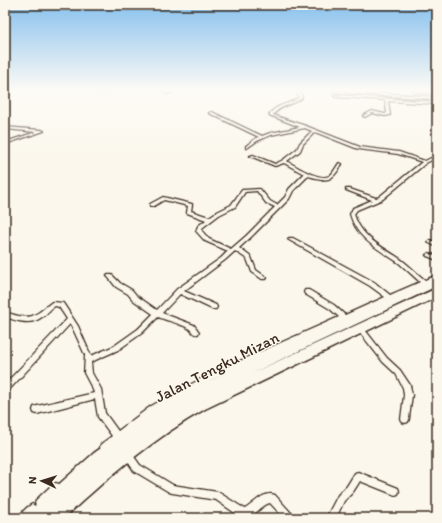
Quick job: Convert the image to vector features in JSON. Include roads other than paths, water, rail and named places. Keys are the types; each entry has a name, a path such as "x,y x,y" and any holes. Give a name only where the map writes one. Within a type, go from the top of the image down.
{"highway":[{"name":"Jalan Tengku Mizan","path":"52,518 121,443 360,328 434,289"},
{"name":"Jalan Tengku Mizan","path":"34,518 99,458 173,406 255,365 434,289"}],"street":[{"path":"216,115 261,137"},
{"path":"272,115 359,148 399,153 425,162"},
{"path":"248,147 261,137 305,127"},
{"path":"5,128 42,131 5,143"},
{"path":"252,156 275,165 284,161 299,150 301,144 314,131"},
{"path":"434,289 404,264 378,247 361,232 354,224 352,214 354,209 376,200 425,162 431,159 437,160"},
{"path":"284,161 308,174 330,178 334,176 340,164"},
{"path":"89,360 121,345 140,331 179,292 233,250 287,198 291,190 308,174"},
{"path":"264,278 254,271 249,258 207,240 200,231 200,228 209,219 230,209 242,193 246,191 258,190 268,202 278,207"},
{"path":"348,190 376,200"},
{"path":"152,205 163,198 190,205 189,212 209,219"},
{"path":"291,239 372,284 390,298"},
{"path":"431,242 437,245"},
{"path":"429,255 437,257"},
{"path":"110,276 118,285 130,292 135,298 157,314 192,327 196,332"},
{"path":"434,289 437,277"},
{"path":"22,518 46,495 121,443 154,409 211,377 390,298 434,289"},
{"path":"179,292 214,307"},
{"path":"306,292 332,307 344,318"},
{"path":"5,314 18,319 30,319 39,316 52,305 57,303 62,305 76,328 89,360 88,373 97,389 100,414 137,468 172,489 218,496 238,515 248,513 264,500 272,498 290,518"},
{"path":"6,388 70,320"},
{"path":"360,328 386,360 398,372 407,387 408,395 405,419"},
{"path":"37,410 98,395"},
{"path":"331,518 341,498 350,489 358,476 395,491"}]}
